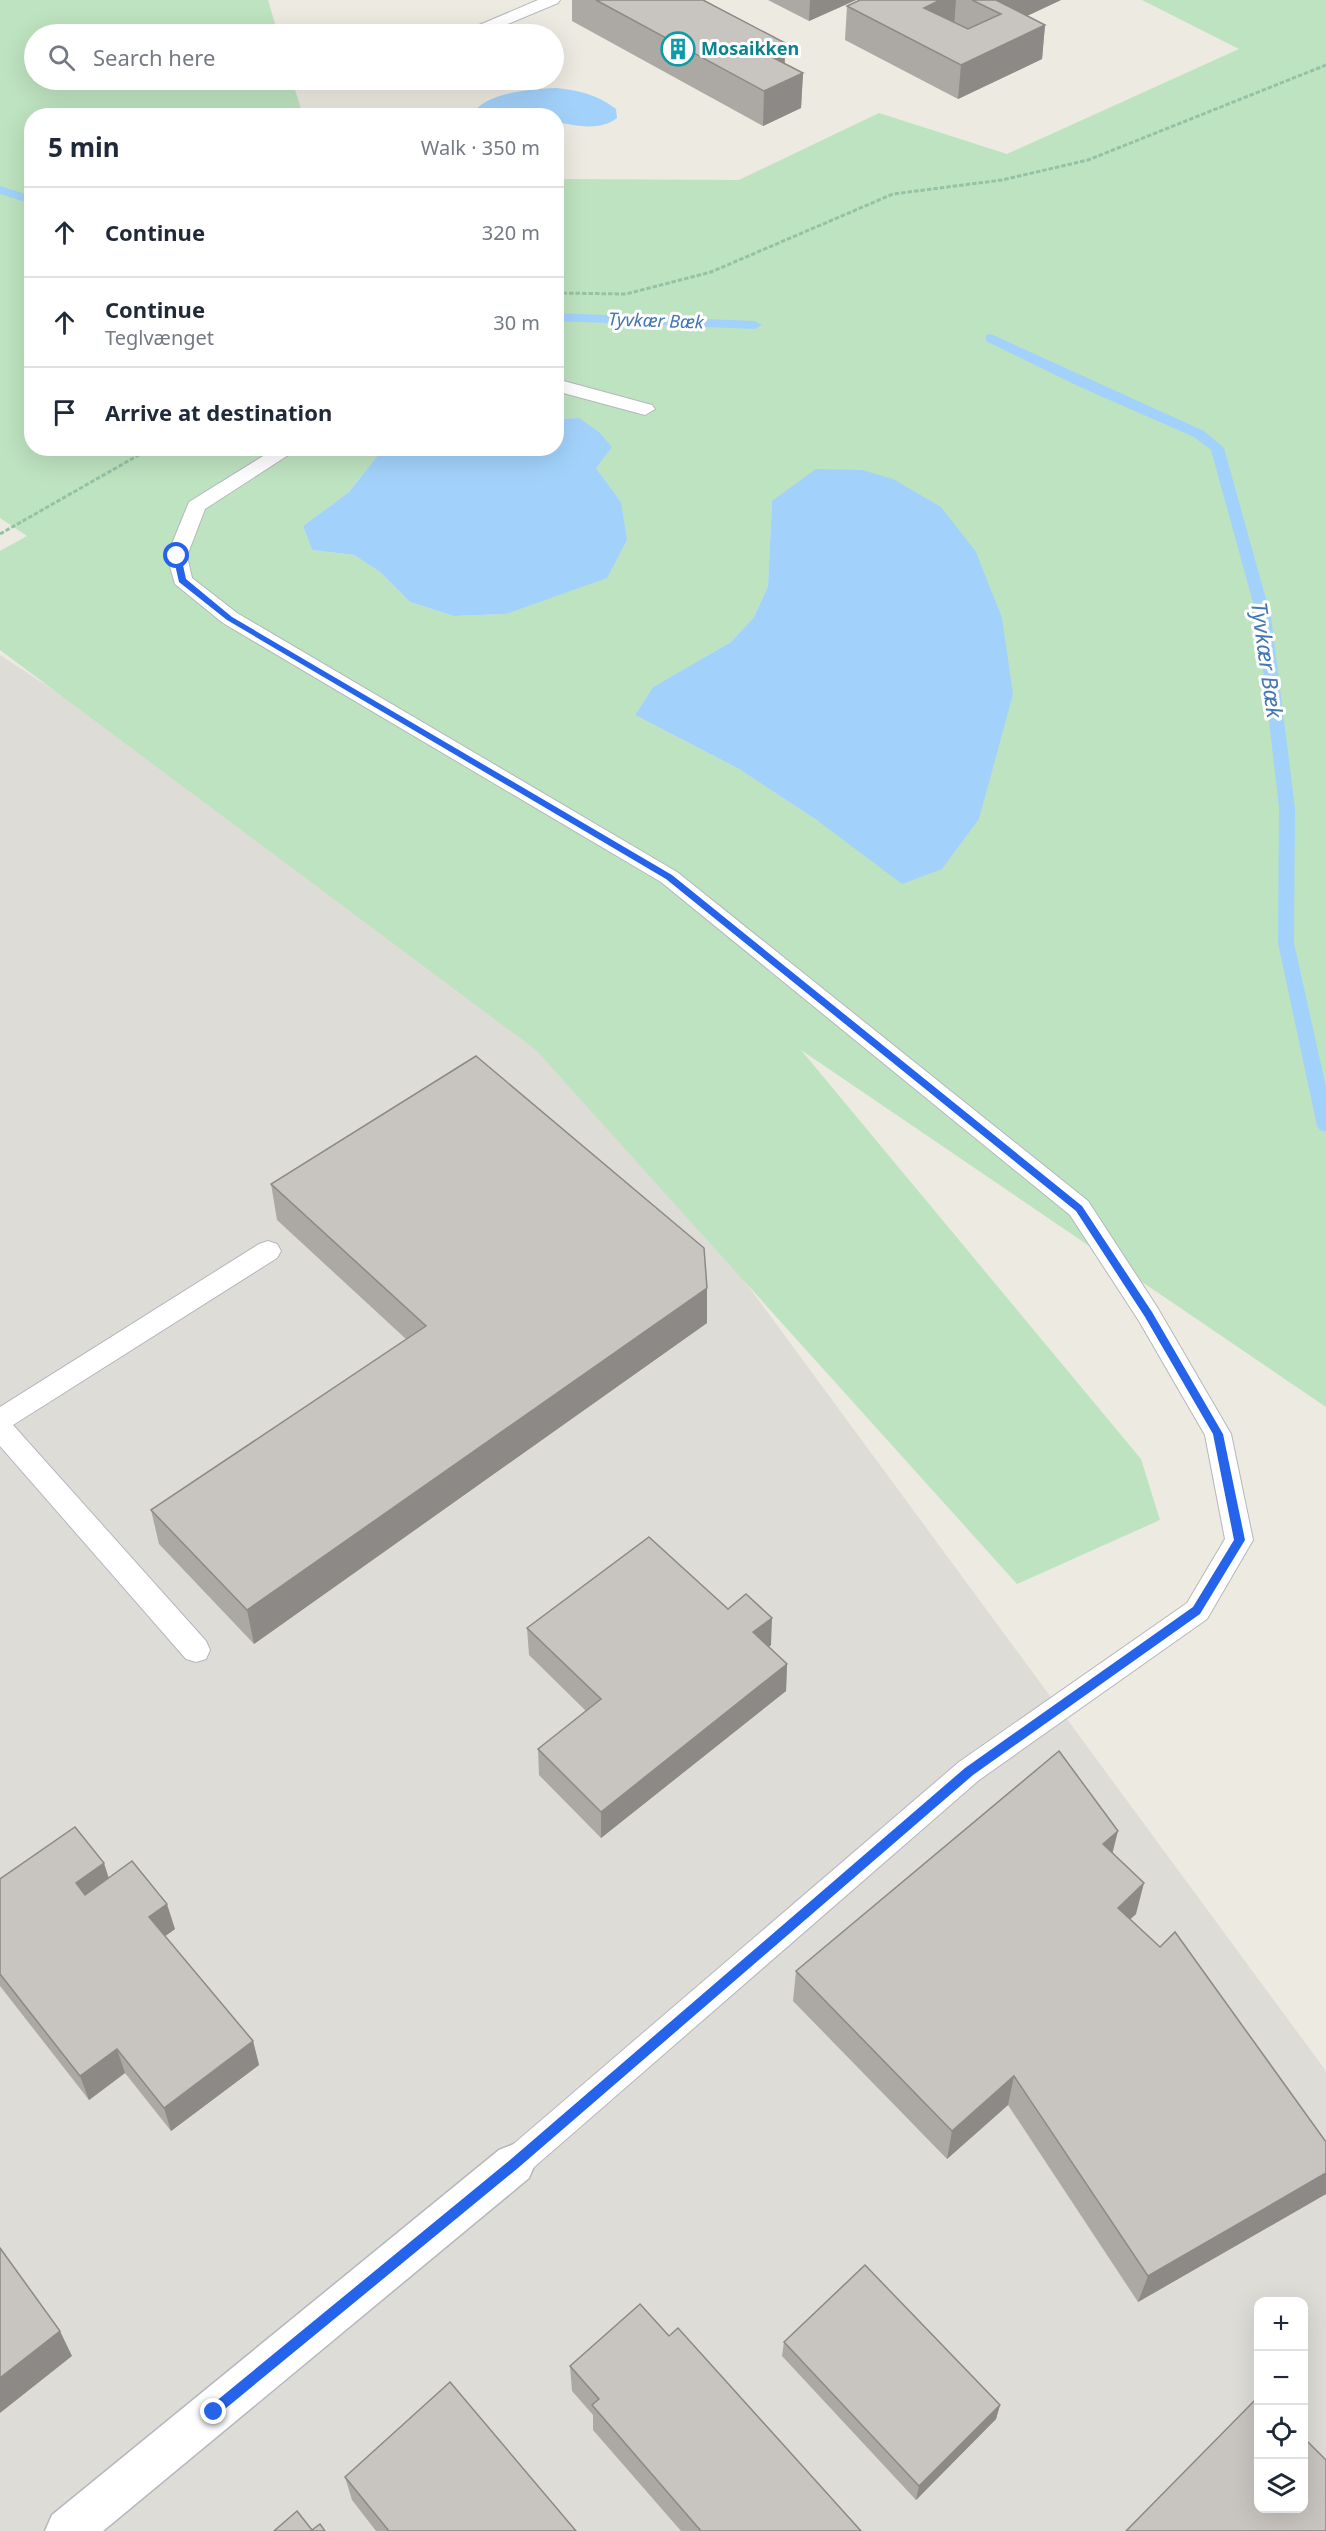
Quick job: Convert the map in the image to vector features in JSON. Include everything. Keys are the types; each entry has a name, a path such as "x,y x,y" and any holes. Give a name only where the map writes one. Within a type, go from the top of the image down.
{"street":[{"path":"68,2531 514,2164"}],"lane":[{"path":"495,24 552,0"},
{"path":"564,387 645,409"},
{"path":"277,456 196,506 177,556 182,580 230,618 669,877 1079,1208 1148,1314 1218,1434 1239,1540 1197,1611 969,1771 514,2164"},
{"path":"0,1420 268,1251"},
{"path":"0,1428 196,1650"}],"path":[{"path":"564,293 626,294 711,272 893,194 1002,180 1088,160 1326,65"},
{"path":"0,534 138,456"}],"shaded area":[{"path":"0,655 548,1014 1326,2071 1326,2531 0,2531"}],"green space":[{"path":"0,0 268,0 275,24 24,24 24,90 295,90 301,108 24,108 24,456 377,456 349,492 303,526 312,550 354,555 380,572 410,602 454,616 506,614 621,502 596,468 579,418 564,419 564,179 739,180 879,113 1007,154 1239,49 1142,0 1326,0 1326,1407 801,1050 1141,1459 1160,1520 1017,1584 536,1050 0,650 0,551 27,536 0,518","holes":["772,501 991,768 979,819 818,821 739,769 635,715 653,687 731,642 754,617 768,586"]}],"water":[{"path":"564,89 580,92 602,100 616,109 617,118 603,125 572,125 564,123 564,108 477,108 487,101 522,91"},
{"path":"579,418 599,432 612,447 596,468 621,502 627,540 607,578 506,614 454,616 410,602 380,572 354,555 312,550 303,526 349,492 377,456 564,456 564,419"},
{"path":"816,469 862,470 893,479 941,507 976,552 1002,618 1013,694 979,819 942,869 902,884 818,821 739,769 635,715 653,687 731,642 754,617 768,586 772,501"}],"building":[{"path":"596,0 703,0 785,43 764,53 803,73 764,91"},
{"path":"860,0 940,0 924,8 968,29 1001,14 972,0 996,0 1045,25 961,65 847,6"},
{"path":"476,1056 704,1248 707,1288 247,1610 151,1510 426,1326 271,1184"},
{"path":"649,1537 728,1609 746,1594 772,1618 753,1632 787,1664 601,1812 538,1749 601,1699 527,1628"},
{"path":"1059,1751 1118,1831 1103,1844 1144,1883 1118,1908 1160,1947 1175,1932 1326,2142 1326,2173 1148,2276 1014,2076 952,2131 796,1971"},
{"path":"75,1827 104,1863 76,1883 85,1895 132,1861 167,1904 149,1917 253,2041 164,2108 117,2049 80,2076 0,1974 0,1879"},
{"path":"0,2248 60,2331 0,2378"},
{"path":"865,2265 1000,2405 919,2486 784,2342"},
{"path":"640,2304 669,2336 678,2328 861,2531 701,2531 592,2405 599,2399 570,2366"},
{"path":"450,2382 576,2531 389,2531 345,2477"},
{"path":"1254,2401 1254,2513 1308,2513 1308,2442 1326,2460 1326,2531 1126,2531"},
{"path":"297,2511 312,2530 320,2524 325,2531 274,2531"}],"waterway":[{"name":"Tyvkær Bæk","path":"0,190 24,198"},
{"name":"Tyvkær Bæk","path":"564,317 755,325"},
{"name":"Tyvkær Bæk","path":"991,338 1085,384 1199,434 1217,448 1264,617 1287,808 1286,943 1326,1126"}],"place":[{"name":"Mosaikken","path":"678,49"}],"route":[{"path":"177,556 182,580 230,618 669,877 1079,1208 1148,1314 1218,1434 1239,1540 1197,1611 969,1771 514,2164 214,2412"}]}
